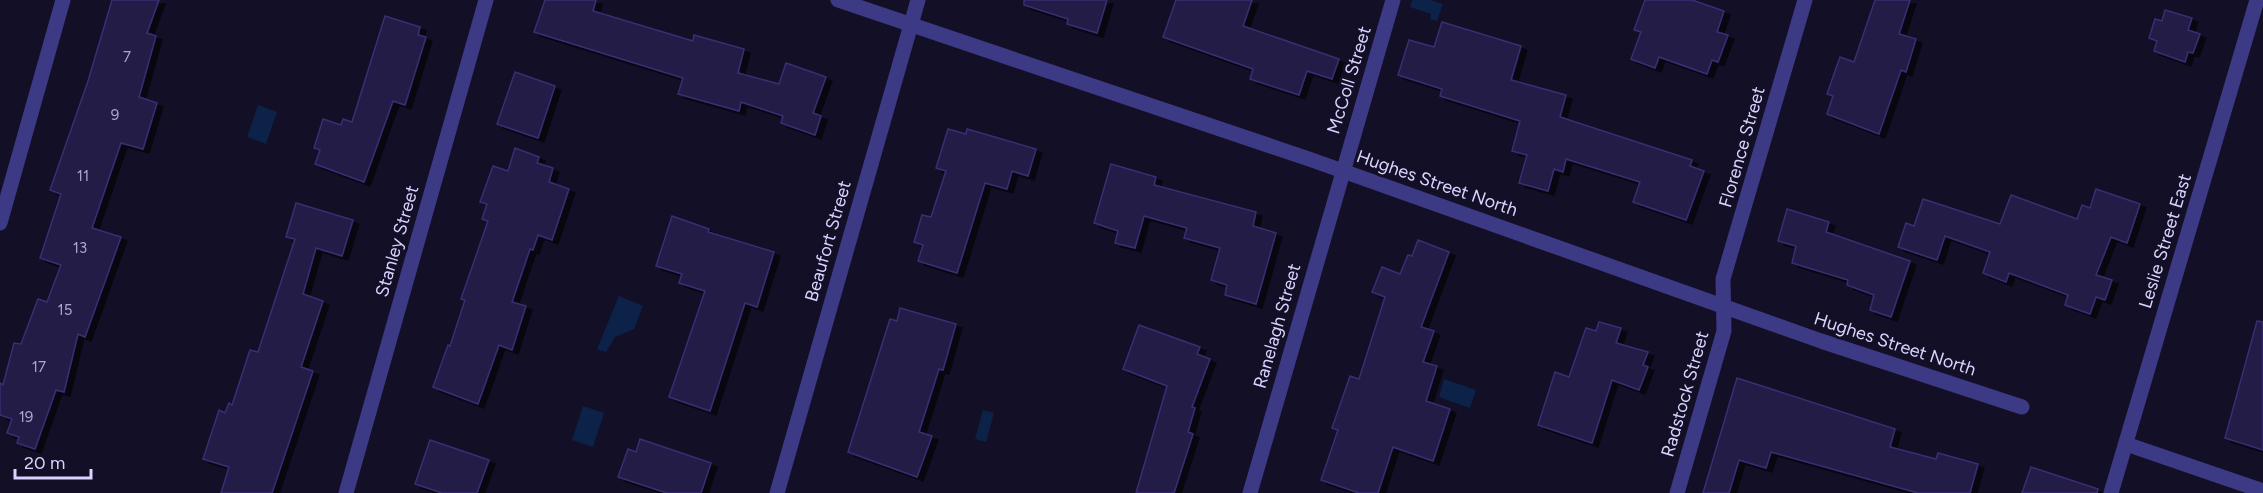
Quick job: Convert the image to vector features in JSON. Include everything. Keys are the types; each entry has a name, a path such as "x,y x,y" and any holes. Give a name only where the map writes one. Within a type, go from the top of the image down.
{"street":[{"path":"0,224 63,0"},
{"name":"Stanley Street","path":"346,493 486,0"},
{"name":"Hughes Street North","path":"838,0 1342,170 1821,341 2022,407"},
{"name":"Beaufort Street","path":"777,493 918,0"},
{"name":"McColl Street","path":"1342,170 1394,0"},
{"name":"Florence Street","path":"1724,305 1723,279 1805,0"},
{"name":"Leslie Street East","path":"2111,493 2257,0"},
{"name":"Ranelagh Street","path":"1250,493 1342,170"},
{"name":"Radstock Street","path":"1677,493 1722,339 1724,305"},
{"path":"2126,444 2263,491"}],"water":[{"path":"1412,0 1431,0 1443,4 1437,21 1430,19 1431,14 1410,7"},
{"path":"258,105 277,112 266,144 247,137"},
{"path":"619,296 643,306 634,329 615,337 606,352 597,349"},
{"path":"1444,379 1476,390 1470,408 1439,397"},
{"path":"583,406 604,413 593,447 572,440"},
{"path":"983,410 994,413 986,442 975,439"}],"building":[{"path":"112,0 159,0 147,33 156,36 139,97 157,103 143,149 121,143 92,228 121,237 85,337 78,334 64,392 56,390 35,449 17,443 19,437 7,433 12,419 0,415 0,383 3,385 14,343 21,344 38,299 47,302 61,265 40,258 61,194 50,190 88,81"},
{"path":"545,0 596,0 593,11 693,41 694,35 744,49 738,73 779,84 786,63 826,77 813,113 821,116 815,135 781,123 783,116 741,102 739,111 678,94 683,78 534,32"},
{"path":"1024,0 1107,0 1097,33 1067,24 1068,19 1024,5"},
{"path":"1176,0 1252,0 1243,26 1339,59 1332,79 1307,71 1299,95 1250,79 1253,69 1163,37"},
{"path":"1645,0 1692,0 1724,11 1717,32 1728,35 1718,62 1712,60 1707,74 1659,57 1655,68 1631,59 1641,32 1634,30"},
{"path":"1875,0 1910,0 1899,34 1916,39 1906,72 1901,70 1879,134 1827,114 1833,96 1827,94 1840,57 1854,62"},
{"path":"2165,10 2192,18 2188,30 2200,34 2193,53 2188,52 2185,62 2154,51 2157,41 2149,38 2155,19 2162,21"},
{"path":"385,16 420,27 418,35 426,37 405,105 393,101 364,182 315,164 320,150 314,148 323,119 341,125 343,119 352,122"},
{"path":"1442,22 1521,46 1511,80 1566,95 1560,117 1692,160 1690,166 1704,171 1686,220 1633,202 1640,182 1566,159 1563,172 1554,169 1548,191 1519,183 1527,155 1512,151 1520,121 1440,96 1442,89 1398,75 1409,40 1434,47"},
{"path":"515,72 555,86 538,138 497,124"},
{"path":"948,129 966,134 967,129 1036,149 1028,176 1012,171 1007,189 985,183 957,273 918,261 923,245 914,242 922,215 931,217 946,171 936,168"},
{"path":"515,148 539,157 537,163 553,168 549,182 569,189 552,240 538,235 533,250 530,249 512,302 526,306 512,350 499,345 478,404 433,387 448,345 450,346 465,300 461,299 488,221 482,219 487,204 480,202 493,166 508,171"},
{"path":"1111,164 1156,177 1154,185 1256,212 1253,226 1276,233 1256,304 1225,295 1227,285 1211,280 1220,248 1184,238 1187,228 1144,216 1135,248 1115,243 1118,231 1094,223"},
{"path":"2096,189 2140,204 2127,243 2111,237 2096,275 2112,280 2105,300 2096,297 2090,314 2065,305 2068,295 2009,273 2006,282 1983,273 1990,252 1945,236 1937,260 1898,247 1906,223 1914,226 1923,199 2000,224 2011,195 2077,219 2082,205 2090,208"},
{"path":"296,203 353,220 342,256 316,248 303,294 323,301 301,367 313,371 272,493 221,493 229,467 203,459 219,410 225,413 229,403 232,405 250,350 258,352 295,239 286,237"},
{"path":"1787,209 1829,222 1826,232 1910,261 1891,317 1870,310 1874,295 1847,285 1848,280 1792,263 1796,246 1778,241"},
{"path":"672,216 709,229 708,232 774,252 757,307 745,303 710,411 669,397 705,291 679,283 682,274 656,266"},
{"path":"1418,240 1449,252 1421,327 1434,331 1423,362 1437,366 1426,401 1450,409 1433,461 1393,447 1378,493 1359,493 1321,480 1338,430 1332,428 1350,376 1359,379 1385,297 1372,292 1382,267 1400,274 1408,255 1412,256"},
{"path":"900,308 956,324 943,370 939,369 919,432 932,436 917,477 848,452 890,319 897,321"},
{"path":"2257,321 2263,322 2263,450 2225,438"},
{"path":"1599,322 1621,328 1616,343 1648,352 1643,365 1648,367 1639,390 1612,380 1592,443 1538,425 1555,372 1569,377 1586,328 1596,331"},
{"path":"1139,325 1200,347 1197,354 1210,359 1192,407 1195,408 1188,432 1193,434 1174,493 1136,493 1167,386 1123,369"},
{"path":"1737,378 1895,429 1890,447 1936,459 1938,453 1978,464 1970,493 1918,493 1771,452 1766,468 1739,460 1729,493 1703,493"},
{"path":"640,439 711,463 701,493 667,493 618,477 628,449 636,452"},
{"path":"430,440 489,460 477,493 442,493 415,484"},
{"path":"2031,467 2098,489 2097,493 2022,493"}]}
